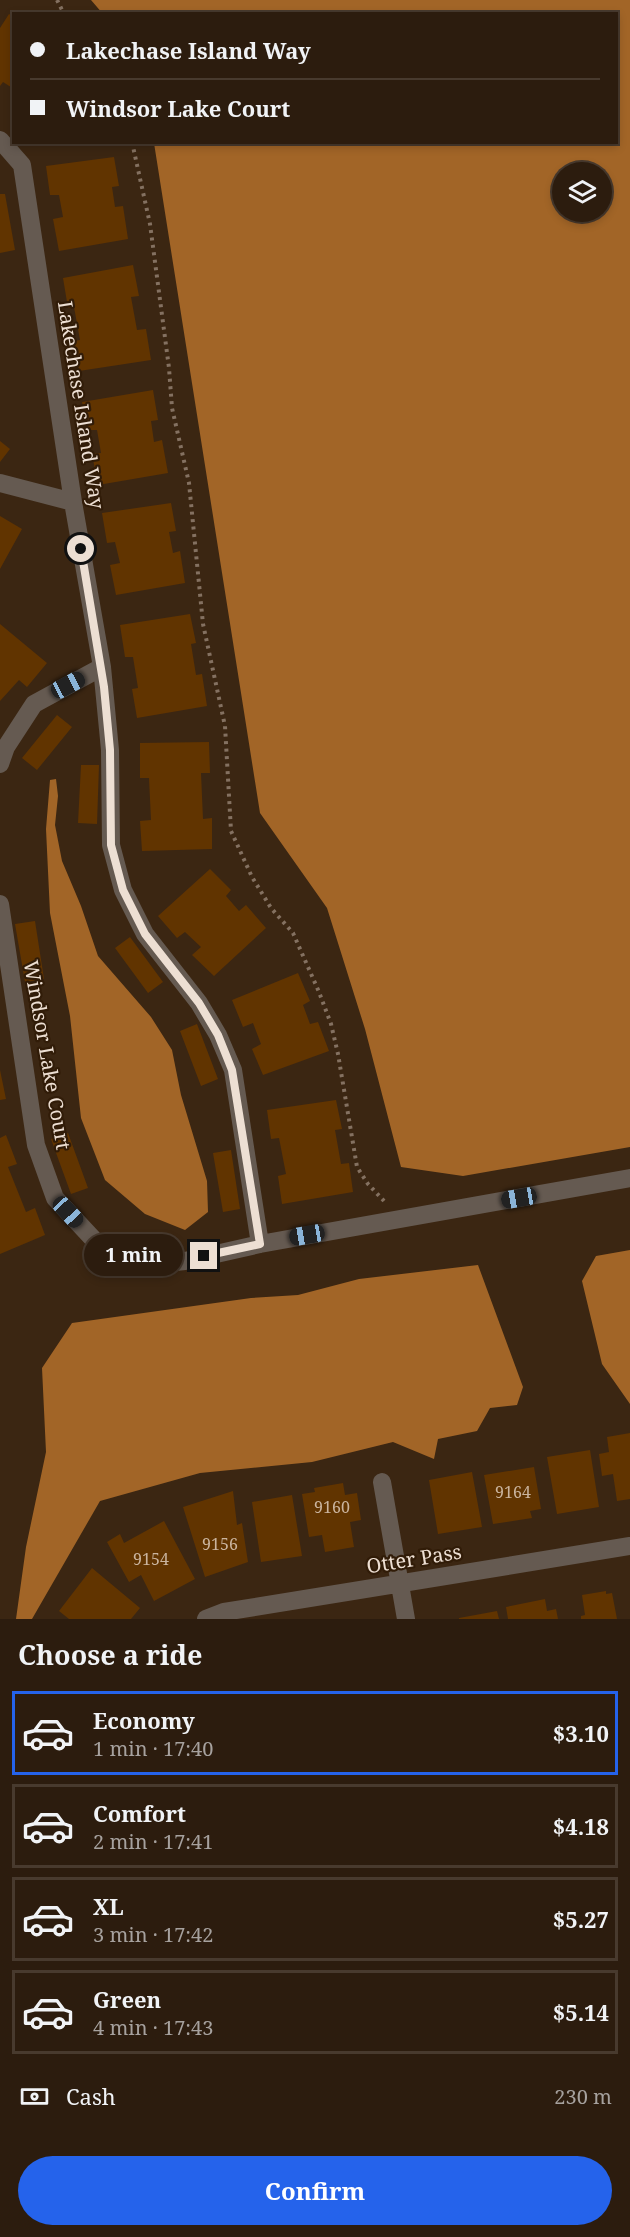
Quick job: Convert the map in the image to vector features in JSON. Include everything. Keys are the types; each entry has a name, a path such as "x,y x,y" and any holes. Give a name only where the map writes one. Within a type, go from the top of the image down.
{"street":[{"name":"Lakechase Island Way","path":"0,140 22,165 73,502 102,666 110,750 111,845 123,890 145,934 199,1003 218,1035 232,1070 260,1244"},
{"path":"0,483 73,502"},
{"path":"0,764 6,747 34,704 102,666"},
{"name":"Windsor Lake Court","path":"0,904 36,1145 55,1198 95,1241 129,1260 166,1263 260,1244"},
{"path":"260,1244 630,1178"},
{"path":"382,1482 406,1619"},
{"name":"Otter Pass","path":"206,1619 224,1612 630,1546"}],"path":[{"path":"132,144 150,224 172,408 189,483 203,624 225,726 231,831 252,877 272,908 293,933 323,1003 338,1054 357,1167 368,1184 401,1219"}],"shaded area":[{"path":"91,0 630,0 630,1147 463,1176 401,1167 365,1029 327,908 260,813 154,144 618,144 618,12 101,12"},
{"path":"56,779 58,796 55,825 62,861 81,906 98,956 151,1017 172,1050 181,1095 207,1181 208,1212 185,1230 145,1214 105,1180 81,1118 70,1016 50,913 46,829 50,780"},
{"path":"630,1250 630,1404 602,1364 582,1281 596,1256"},
{"path":"478,1265 523,1387 517,1405 490,1408 477,1431 438,1439 434,1459 393,1442 312,1462 200,1473 100,1501 32,1619 16,1619 26,1547 46,1452 42,1368 72,1323 251,1298 298,1295 359,1279"}],"building":[{"path":"9,14 12,16 12,88 3,82 0,86 0,28"},
{"path":"114,157 119,186 112,187 115,207 123,206 128,239 59,251 53,219 63,217 59,195 50,195 46,166"},
{"path":"0,194 5,194 15,250 0,253"},
{"path":"133,265 139,296 131,297 137,330 146,329 151,360 79,371 74,341 80,340 74,307 68,308 63,278"},
{"path":"153,390 158,420 151,421 154,442 162,440 168,473 98,485 92,454 101,453 97,430 88,430 82,402"},
{"path":"0,441 10,449 0,462"},
{"path":"171,503 176,531 169,532 173,553 180,551 185,583 116,595 110,565 120,563 115,542 107,543 102,513"},
{"path":"0,516 22,529 0,569"},
{"path":"190,614 196,643 191,644 196,675 202,674 207,706 137,718 132,689 138,688 133,657 125,657 120,625"},
{"path":"0,624 47,663 27,687 19,680 0,701"},
{"path":"57,715 72,727 37,770 22,758"},
{"path":"209,742 210,773 201,773 203,819 212,818 212,849 142,851 140,821 151,820 149,778 140,778 140,743"},
{"path":"81,765 99,765 97,824 78,823"},
{"path":"210,869 231,890 226,896 239,911 246,905 266,928 214,976 192,955 201,947 185,932 177,938 158,916"},
{"path":"35,921 44,979 25,982 15,924"},
{"path":"130,937 163,982 148,993 115,948"},
{"path":"298,973 310,1001 303,1005 310,1024 318,1022 329,1051 263,1075 252,1049 261,1044 253,1023 243,1027 232,1000"},
{"path":"197,1024 218,1079 201,1086 180,1031"},
{"path":"0,1070 6,1099 0,1100"},
{"path":"336,1100 342,1129 335,1130 341,1164 349,1163 353,1192 282,1204 278,1176 286,1174 279,1138 271,1139 267,1110"},
{"path":"68,1133 88,1188 71,1194 51,1139"},
{"path":"6,1135 17,1164 8,1167 26,1212 35,1208 45,1235 0,1254 0,1138"},
{"path":"231,1150 240,1209 223,1212 213,1153"},
{"path":"630,1433 630,1499 617,1501 613,1474 602,1476 599,1454 609,1452 607,1437"},
{"path":"590,1450 599,1507 557,1514 547,1457"},
{"path":"534,1467 541,1509 530,1511 532,1518 493,1524 484,1475"},
{"path":"472,1472 482,1527 438,1534 429,1480"},
{"path":"343,1483 345,1495 357,1493 361,1520 350,1522 354,1547 325,1552 322,1535 309,1537 302,1494 315,1492 314,1488"},
{"path":"233,1491 237,1525 242,1523 248,1562 205,1577 183,1507"},
{"path":"292,1495 302,1556 261,1562 252,1502"},
{"path":"164,1521 195,1579 154,1601 141,1575 129,1582 107,1542 120,1534 124,1543"},
{"path":"92,1568 140,1608 131,1619 69,1619 59,1611"},
{"path":"606,1591 606,1594 612,1593 617,1619 581,1619 581,1616 585,1615 582,1595"},
{"path":"545,1599 547,1611 556,1609 558,1619 508,1619 506,1607"},
{"path":"497,1611 499,1619 459,1619 459,1618"}],"route":[{"path":"81,549 102,666 110,750 111,845 123,890 145,934 199,1003 218,1035 232,1070 260,1244 204,1256"}]}
